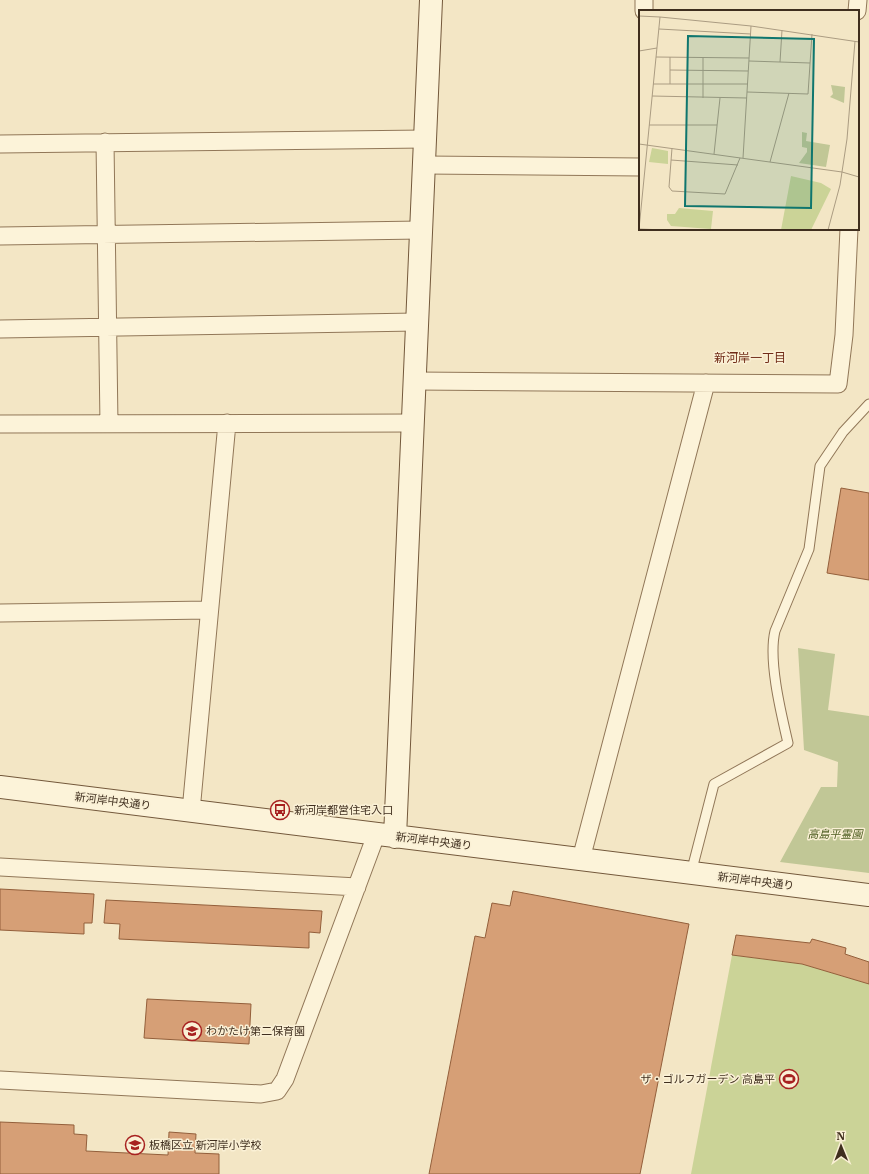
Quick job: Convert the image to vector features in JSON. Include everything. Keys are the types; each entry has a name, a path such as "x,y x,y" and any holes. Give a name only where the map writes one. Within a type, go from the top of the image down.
{"street":[{"path":"0,1080 261,1094 276,1091 282,1086 285,1079 356,887 385,836 413,423 416,322 431,0"},
{"path":"857,10 858,0"},
{"path":"0,144 425,139"},
{"path":"105,142 109,424"},
{"path":"424,165 639,167"},
{"path":"0,236 421,230"},
{"path":"415,381 838,384 844,335 849,230"},
{"path":"0,329 416,322"},
{"path":"581,859 706,383"},
{"path":"191,811 226,423"},
{"path":"0,424 413,423"},
{"path":"0,613 209,610"},
{"name":"新河岸中央通り","path":"0,787 869,895"},
{"path":"0,866 356,887"}],"lane":[{"path":"691,873 714,784 788,743 778,694 773,641 774,636 809,549 820,466 843,432 869,404"}],"green space":[{"name":"高島平霊園","path":"798,648 835,654 828,710 869,716 869,873 780,862 821,787 837,787 838,762 804,750"},
{"name":"ザ・ゴルフガーデン 高島平","path":"732,955 802,964 869,984 869,1174 691,1174"}],"building":[{"path":"841,488 869,493 869,580 827,573"},
{"path":"0,889 94,894 92,923 84,923 84,934 0,930"},
{"path":"513,891 689,924 640,1174 429,1174 475,936 485,938 492,903 510,906"},
{"path":"106,900 322,911 320,933 309,932 309,948 119,939 120,924 104,923"},
{"path":"736,935 810,943 812,939 846,948 845,954 869,962 869,984 802,964 732,955"},
{"path":"147,999 251,1004 249,1044 144,1038"},
{"path":"0,1122 74,1125 74,1134 87,1135 86,1151 168,1155 169,1132 196,1134 195,1153 219,1154 219,1174 0,1174"}],"place":[{"name":"新河岸都営住宅入口","path":"280,810"},
{"name":"わかたけ第二保育園","path":"192,1031"},
{"name":"ザ・ゴルフガーデン 高島平","path":"789,1079"},
{"name":"板橋区立 新河岸小学校","path":"135,1145"}],"district":[{"name":"新河岸一丁目","path":"750,357"}]}
